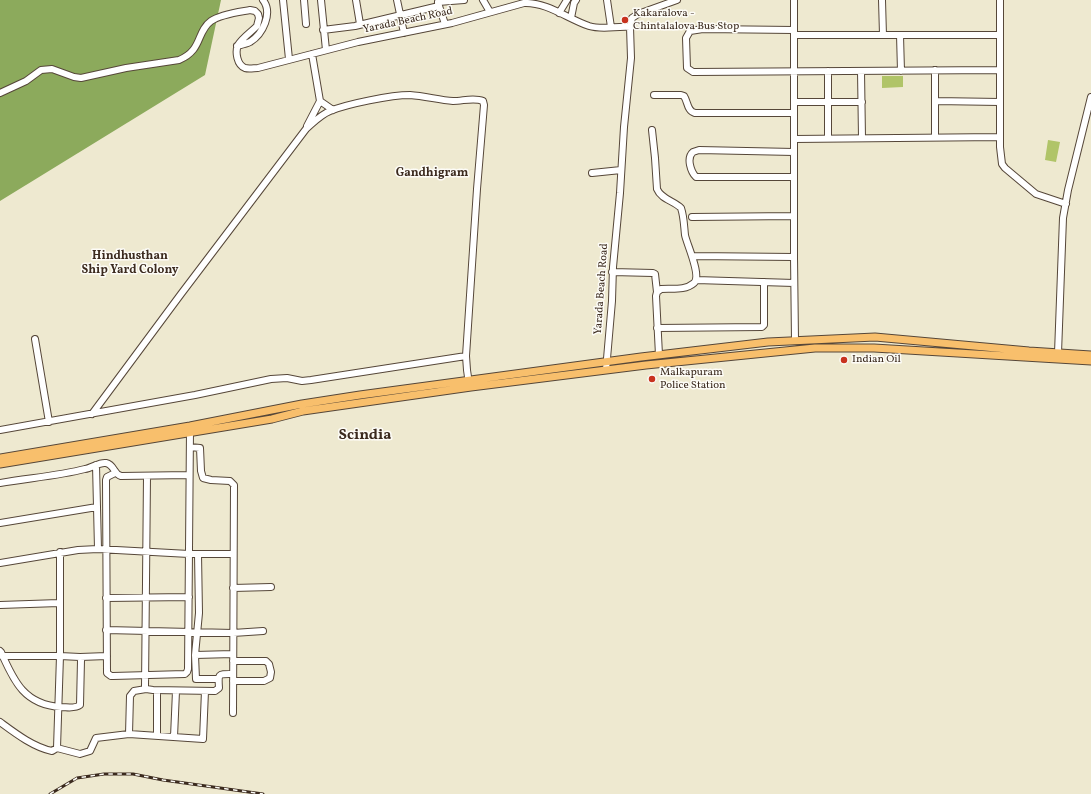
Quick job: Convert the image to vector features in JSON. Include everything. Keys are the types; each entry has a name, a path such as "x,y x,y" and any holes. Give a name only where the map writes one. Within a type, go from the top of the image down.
{"main road":[{"path":"425,390 468,379 726,347 795,340 875,337 1058,353 1091,354"},
{"path":"0,464 190,429 302,404 425,390 470,387 646,364 837,347 1091,361"},
{"path":"0,458 190,429"}],"street":[{"path":"237,46 252,40 261,29 268,12 267,6 263,0"},
{"path":"283,0 288,59"},
{"path":"304,0 306,24"},
{"path":"321,0 326,50"},
{"path":"356,0 360,24"},
{"path":"397,0 404,33"},
{"path":"323,30 360,24 438,3 464,0"},
{"path":"484,0 490,12"},
{"path":"559,13 567,0"},
{"path":"571,18 576,0"},
{"path":"607,0 611,27"},
{"path":"630,27 632,18 638,14 677,0"},
{"path":"794,0 795,340"},
{"path":"882,0 883,35"},
{"path":"1000,0 1000,136 1002,164 1036,194 1066,204"},
{"name":"Yarada Beach Road","path":"237,46 238,62 243,67 258,68 326,50 445,24 524,1 538,4 591,26 604,28 630,27 630,58 618,226 612,272 612,301 605,362 606,370"},
{"path":"438,3 445,24"},
{"path":"0,93 26,81 41,70 52,69 81,78 126,68 179,60 185,58 196,48 208,25 214,19 246,11 255,11 259,18 257,26 237,46"},
{"path":"1000,35 883,35 696,29 690,31 686,38 686,68 693,72 1000,70"},
{"path":"900,35 901,71"},
{"path":"306,129 320,101 312,54"},
{"path":"935,70 935,137"},
{"path":"828,71 828,138"},
{"path":"861,71 862,138"},
{"path":"92,414 306,129 319,117 333,110 388,97 410,95 461,101 478,99 483,101 484,105 466,356 470,387"},
{"path":"654,95 684,96 688,108 691,112 695,113 794,113"},
{"path":"1058,353 1063,218 1091,97"},
{"path":"320,101 333,110"},
{"path":"935,101 1000,102"},
{"path":"794,102 862,102"},
{"path":"652,130 656,158 658,193 681,208 696,280 694,284 684,288 661,289 657,292"},
{"path":"794,139 1000,136"},
{"path":"794,152 700,150 693,152 690,157 693,174 696,177 794,177"},
{"path":"592,173 621,170"},
{"path":"692,216 794,216"},
{"path":"692,256 794,257"},
{"path":"612,272 655,274 657,278 656,296 659,355"},
{"path":"696,280 794,282"},
{"path":"658,328 762,327 764,325 764,282"},
{"path":"35,339 49,422"},
{"path":"0,430 214,392 271,379 287,378 311,380 466,356"},
{"path":"115,473 107,477 106,480 107,673 111,676 185,674 187,672 189,632 190,429"},
{"path":"190,447 200,448 201,471 204,478 230,481 234,485 233,713"},
{"path":"0,483 85,469 103,463 108,463 112,466 115,473 121,476 189,475"},
{"path":"96,466 98,549"},
{"path":"146,689 144,675 147,476"},
{"path":"0,523 97,507"},
{"path":"0,562 60,552 98,549 189,554 233,554"},
{"path":"57,748 60,656 60,552"},
{"path":"198,554 199,613 195,655 196,679 218,679"},
{"path":"233,588 271,587"},
{"path":"106,598 189,597"},
{"path":"0,605 59,603"},
{"path":"106,630 189,632 263,631"},
{"path":"80,657 80,705 74,707 58,707 40,703 27,694 14,681 1,654 80,657 107,656"},
{"path":"195,655 233,654"},
{"path":"233,661 266,661 270,664 271,672 270,678 264,681 233,681"},
{"path":"129,734 130,696 134,691 146,689 157,691 217,691 219,688 219,676 222,674 233,674"},
{"path":"157,691 157,736"},
{"path":"174,737 176,691"},
{"path":"0,722 46,750 52,751 57,748 80,754 90,751 96,738 129,734 203,738 205,691"}],"green space":[{"path":"0,0 221,0 205,75 0,201"},
{"path":"882,76 903,76 903,87 882,88"},
{"path":"1048,140 1060,142 1056,162 1045,160"}],"railway":[{"path":"50,794 77,778 104,774 133,774 163,780 263,794"}],"place":[{"name":"Kakaralova - Chintalalova Bus Stop","path":"625,20"},
{"name":"Indian Oil","path":"844,360"},
{"name":"Malkapuram Police Station","path":"652,379"}],"district":[{"name":"Gandhigram","path":"432,174"},
{"name":"Hindhusthan Ship Yard Colony","path":"130,264"},
{"name":"Scindia","path":"365,436"}]}
